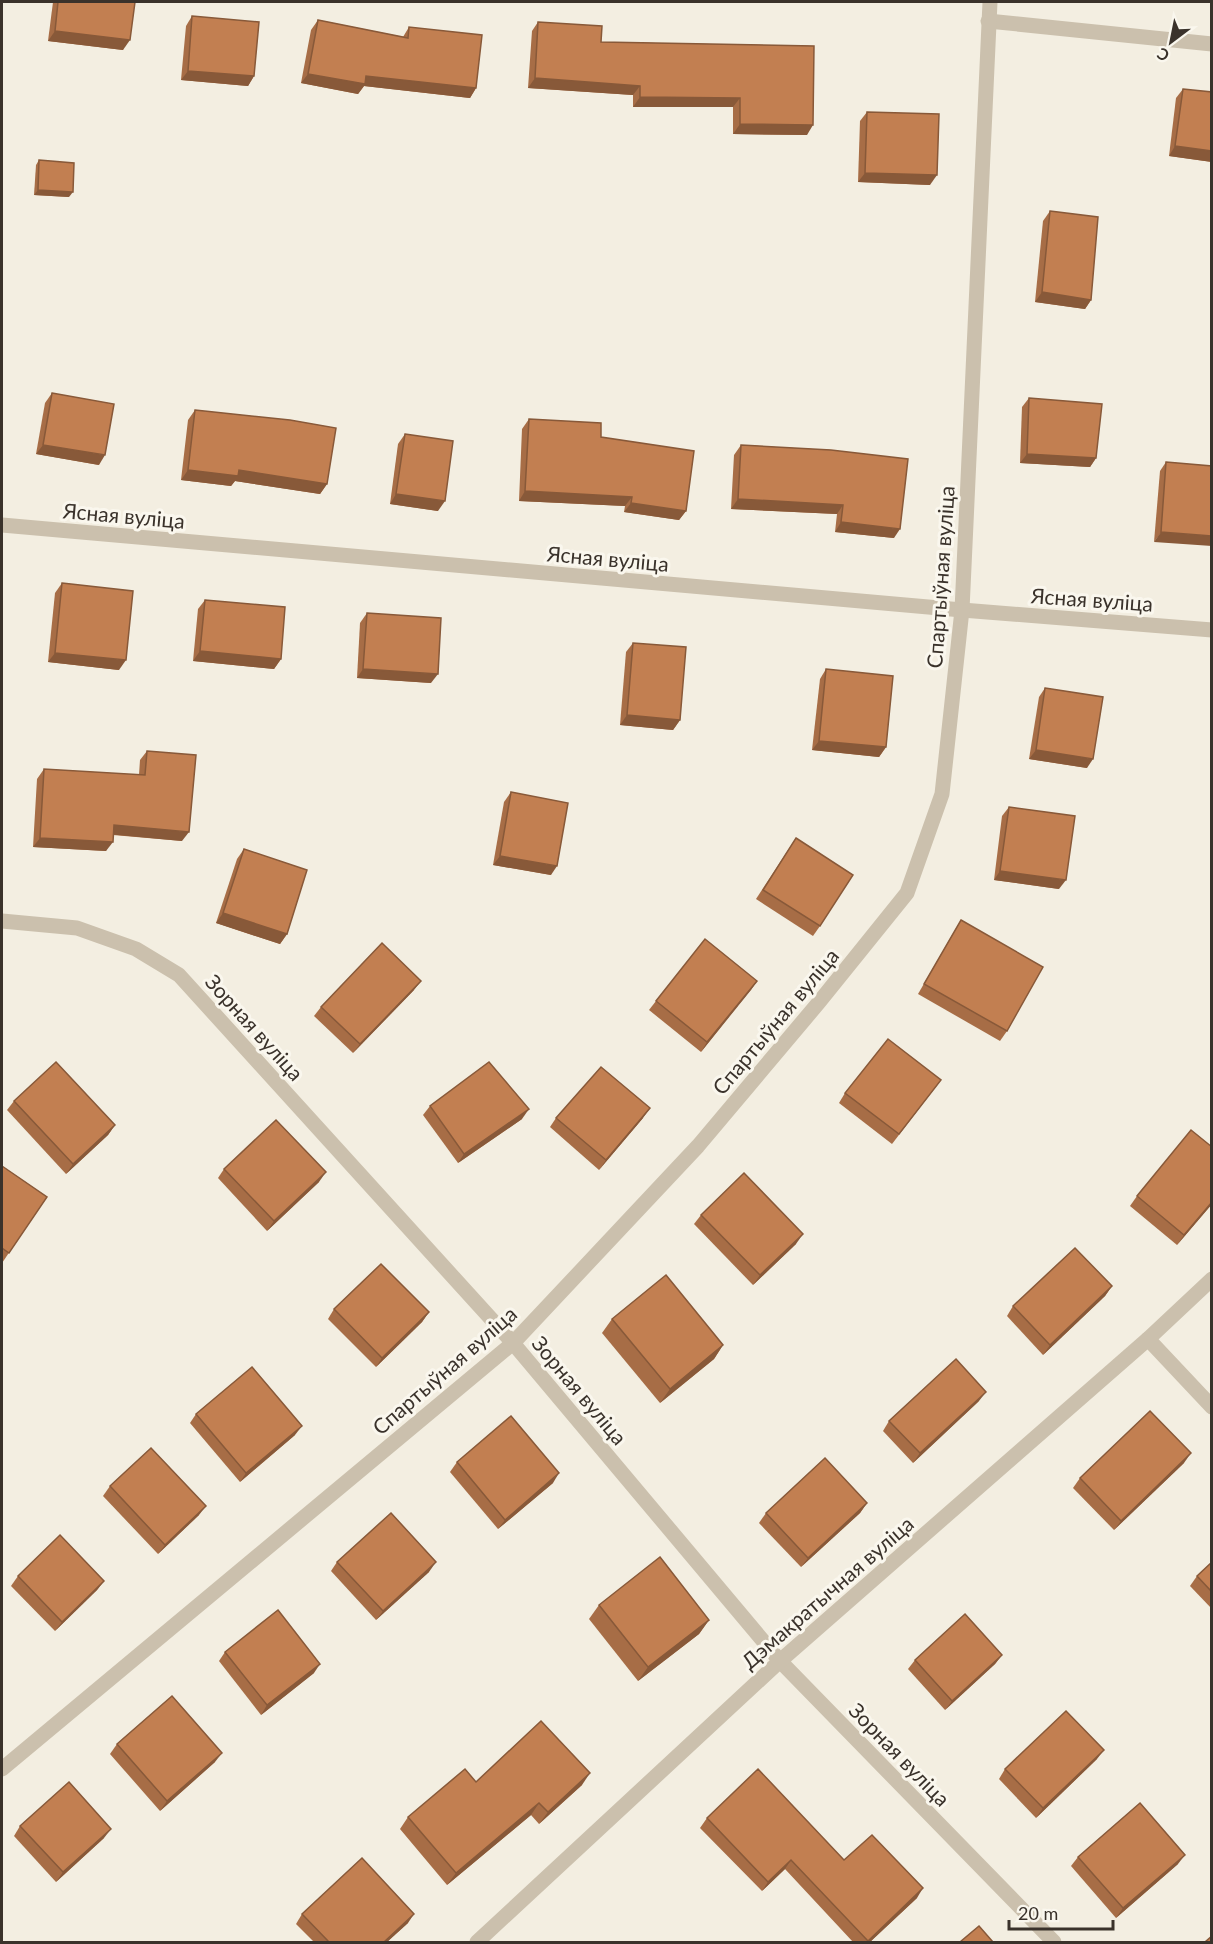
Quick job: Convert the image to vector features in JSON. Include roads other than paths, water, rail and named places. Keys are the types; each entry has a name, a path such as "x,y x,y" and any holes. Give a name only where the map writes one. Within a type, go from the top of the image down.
{"street":[{"name":"Спартыўная вуліца","path":"2,1769 513,1342 698,1146 907,893 942,794 962,610 990,2"},
{"path":"988,21 1212,44"},
{"name":"Ясная вуліца","path":"2,525 1212,630"},
{"name":"Зорная вуліца","path":"2,921 77,927 136,949 179,975 513,1342 780,1660 1054,1942"},
{"name":"Дэмакратычная вуліца","path":"477,1942 780,1660 1148,1339 1212,1280"},
{"path":"1148,1339 1212,1407"}]}
